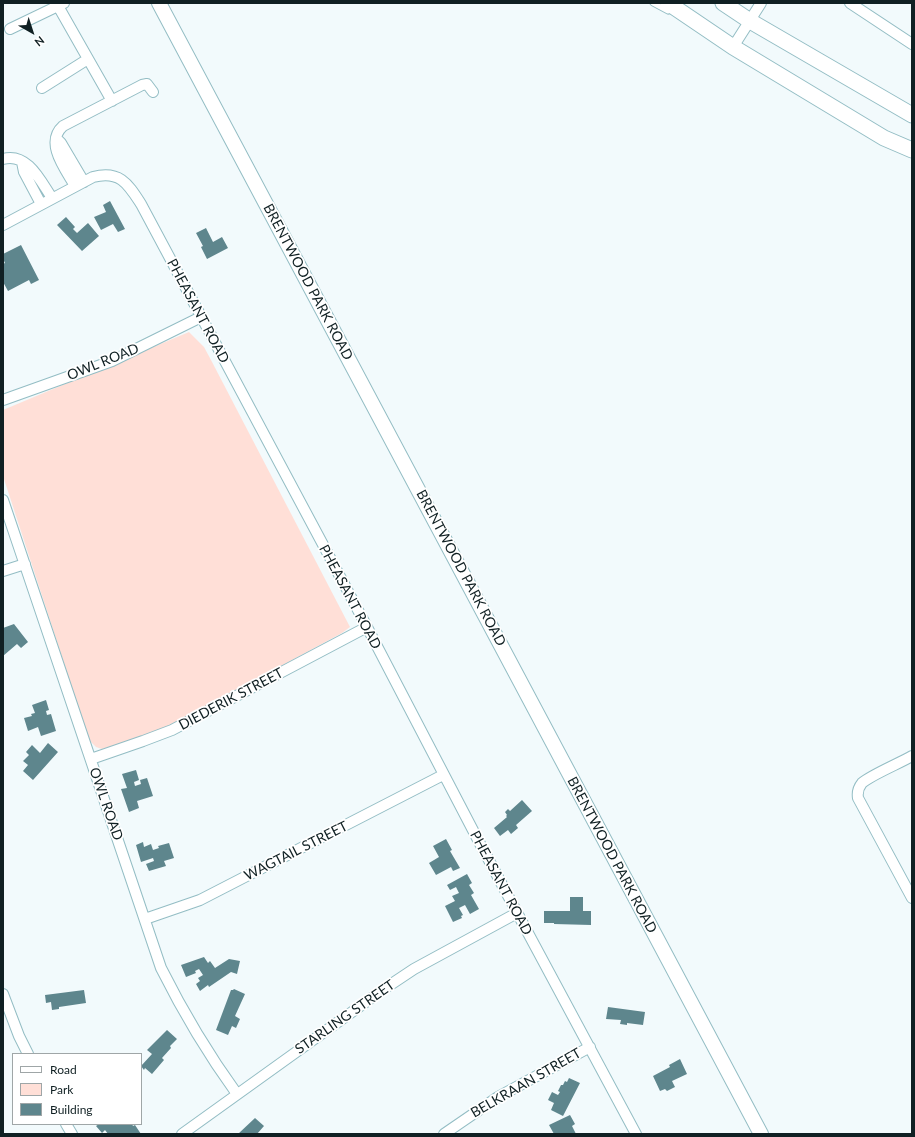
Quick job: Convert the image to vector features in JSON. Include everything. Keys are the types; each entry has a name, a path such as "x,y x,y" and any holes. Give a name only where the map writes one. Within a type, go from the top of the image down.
{"main road":[{"path":"668,3 734,47 884,138 912,150"},
{"path":"723,3 750,21 912,115"}],"street":[{"name":"BRENTWOOD PARK ROAD","path":"159,3 761,1134"},
{"path":"734,47 761,3"},
{"path":"850,3 912,44"},
{"path":"10,29 61,4 73,35 112,101"},
{"path":"42,88 88,59"},
{"path":"80,184 57,153 55,144 57,132 63,126 145,84 148,85 153,92"},
{"path":"3,159 10,158 27,164 52,198"},
{"path":"22,162 24,172 41,204"},
{"name":"PHEASANT ROAD","path":"3,225 52,198 97,176 109,175 117,177 130,187 141,204 443,775 636,1134"},
{"name":"OWL ROAD","path":"3,400 112,361 201,317"},
{"name":"OWL ROAD","path":"3,500 161,968 183,1012 237,1094"},
{"path":"3,571 25,564"},
{"name":"DIEDERIK STREET","path":"90,758 172,730 366,627"},
{"path":"912,756 867,780 858,789 857,793 858,798 912,898"},
{"name":"WAGTAIL STREET","path":"145,919 200,900 443,775"},
{"name":"STARLING STREET","path":"182,1134 414,969 517,913"},
{"path":"3,994 19,1036 28,1053"},
{"name":"BELKRAAN STREET","path":"444,1134 498,1097 590,1047"},
{"path":"67,1125 72,1134"}],"lane":[{"path":"653,3 702,26"}],"green space":[{"path":"189,332 204,347 350,627 342,633 168,727 102,749 96,747 89,740 3,476 3,410"}],"building":[{"path":"110,201 125,229 118,232 113,224 101,230 94,217 106,212 103,205"},
{"path":"66,217 75,227 73,229 77,233 88,223 99,236 82,251 57,225"},
{"path":"206,228 213,242 222,237 228,248 207,259 201,247 203,246 196,233"},
{"path":"21,245 39,280 31,284 29,280 8,291 3,282 3,264 5,263 3,254"},
{"path":"14,624 28,642 21,648 17,644 3,656 3,628"},
{"path":"46,700 49,710 46,711 47,715 51,714 56,731 41,736 38,727 28,731 24,718 32,716 31,714 35,713 32,705"},
{"path":"48,743 58,752 33,780 23,771 28,765 23,761 29,755 26,752 32,745 40,753"},
{"path":"136,770 139,780 134,782 135,786 141,784 140,780 147,778 153,796 137,801 139,808 129,812 121,789 127,788 122,774"},
{"path":"522,800 532,811 516,825 518,828 511,834 508,830 500,836 494,828 507,817 505,812 508,809 510,811"},
{"path":"446,839 452,850 450,851 460,868 453,871 451,867 436,875 429,863 439,857 433,846"},
{"path":"143,842 144,847 151,844 153,850 159,848 158,846 169,843 174,858 164,861 166,866 149,871 146,864 154,861 153,858 141,862 136,845"},
{"path":"467,874 472,883 469,885 474,893 471,895 479,909 470,914 465,905 459,908 463,915 461,916 462,918 453,922 445,906 455,901 452,896 459,893 456,887 450,890 447,885"},
{"path":"570,897 583,897 583,911 591,911 591,925 544,923 544,911 570,911"},
{"path":"204,957 208,963 210,961 215,968 229,959 240,961 237,974 231,972 209,987 208,985 200,991 196,984 200,981 198,978 203,975 199,969 195,971 196,973 186,977 181,965"},
{"path":"234,989 245,994 235,1016 240,1019 236,1028 232,1026 228,1035 216,1030 231,990"},
{"path":"84,990 86,1003 59,1007 59,1009 52,1010 51,1002 46,1003 45,995"},
{"path":"608,1007 645,1012 643,1025 627,1023 627,1025 620,1024 621,1020 606,1019"},
{"path":"167,1030 177,1039 162,1058 164,1060 152,1074 142,1067 142,1065 152,1054 147,1050"},
{"path":"680,1059 687,1074 672,1081 675,1087 667,1091 665,1089 660,1091 653,1076 670,1067 669,1065"},
{"path":"569,1078 580,1083 563,1116 551,1110 554,1103 548,1100 552,1092 558,1095 561,1085 563,1085 565,1081 567,1082"},
{"path":"570,1115 575,1124 572,1126 576,1134 554,1134 549,1125"},
{"path":"255,1118 264,1126 257,1134 238,1134"},
{"path":"135,1125 141,1134 108,1134 105,1130 102,1133 96,1126"}]}
